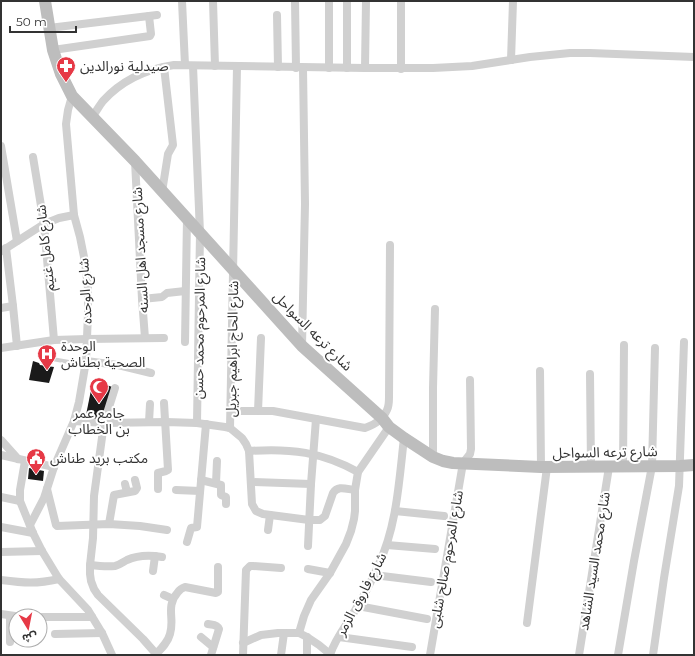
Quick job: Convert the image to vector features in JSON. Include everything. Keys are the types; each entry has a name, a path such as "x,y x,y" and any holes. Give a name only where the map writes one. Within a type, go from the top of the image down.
{"main road":[{"name":"شارع ترعه السواحل","path":"45,1 53,50 61,74 72,96 81,107 187,218 302,346 404,438 433,458 453,462 544,467 694,465"}],"street":[{"name":"شارع المرحوم محمد حسن","path":"182,1 189,66 200,233 202,424 201,480 197,527 192,528 187,542"},
{"path":"213,1 215,66"},
{"path":"295,1 305,204 302,346"},
{"path":"328,1 329,68"},
{"path":"347,1 347,68"},
{"path":"365,68 366,1"},
{"path":"401,1 401,69"},
{"path":"511,60 513,1"},
{"path":"277,15 278,68"},
{"path":"49,28 153,16 150,36 53,50"},
{"path":"92,117 103,102 116,89 130,79 146,71 164,67 215,66 401,69 452,67 550,54 590,52 694,57"},
{"path":"162,192 168,154 173,145 164,67"},
{"name":"شارع الحاج ابراهيم جبريل","path":"230,428 238,67"},
{"name":"شارع الوحده","path":"32,529 54,467 74,421 86,363 88,295 86,269 74,215 66,124 72,96"},
{"path":"1,146 17,241"},
{"name":"شارع كامل غنيم","path":"33,157 44,224 54,340"},
{"name":"شارع مسجد اهل السنه","path":"134,161 142,299 146,338"},
{"path":"16,346 13,306 3,250 44,224 59,218 74,215"},
{"path":"185,342 187,218"},
{"path":"299,633 311,600 330,573 346,544 354,519 355,490 358,472 386,422 389,397 390,244"},
{"path":"142,299 162,297 167,293 185,291"},
{"path":"1,308 13,306"},
{"path":"433,458 435,309"},
{"path":"1,348 54,340 164,338"},
{"path":"258,411 261,338"},
{"path":"653,655 678,493 684,342"},
{"path":"623,466 624,345"},
{"path":"618,655 652,466 655,348"},
{"path":"86,363 118,365 151,373"},
{"path":"527,623 544,467 540,371"},
{"path":"590,374 591,467"},
{"name":"شارع المرحوم صالح شلبى","path":"430,655 463,462 470,454 471,449 470,380"},
{"path":"115,388 104,423 95,484 94,525 90,565 91,582 94,588 157,655 170,635 172,625 170,610 176,594 185,587 216,593 218,592 218,567"},
{"path":"158,489 158,473 168,470 164,403"},
{"path":"149,422 150,404"},
{"path":"231,411 274,411 365,428 386,422"},
{"path":"308,546 316,419"},
{"path":"74,421 104,423 166,422 202,424 230,428 242,438 249,451 252,504 256,511 263,514 320,520 325,516 334,490 340,488 355,490"},
{"name":"شارع فاروق الزمر","path":"330,655 332,648 358,606 387,545 395,511 404,438"},
{"path":"1,440 22,460"},
{"path":"249,451 270,449 313,454 345,465 358,472"},
{"path":"1,455 54,467"},
{"path":"22,460 20,501 42,551 59,579 88,610 102,633 112,655"},
{"path":"216,483 217,461"},
{"name":"شارع محمد السيد الشاهد","path":"579,655 609,467"},
{"path":"109,524 114,495 126,488 135,491 135,480"},
{"path":"201,480 221,485 221,495 226,497 226,504"},
{"path":"251,482 311,484"},
{"path":"47,489 57,526 109,524 140,526 167,530"},
{"path":"176,490 200,491"},
{"path":"1,497 20,501"},
{"path":"395,511 444,516"},
{"path":"268,530 270,515"},
{"path":"1,527 32,529"},
{"path":"387,545 435,549"},
{"path":"1,552 42,551"},
{"path":"90,565 112,566 134,558 158,556 153,571"},
{"path":"243,655 246,570 250,566 281,568"},
{"path":"308,569 330,573"},
{"path":"374,575 432,582"},
{"path":"1,580 32,583 59,579"},
{"path":"164,595 173,599"},
{"path":"358,606 427,619"},
{"path":"48,617 92,617"},
{"path":"208,624 216,625 219,629 212,651"},
{"path":"55,634 102,633"},
{"path":"243,643 261,636 278,633 299,633 319,645 330,655"},
{"path":"281,655 284,634"},
{"path":"201,637 212,651"},
{"path":"307,637 307,655"},
{"path":"339,637 412,647"}],"lane":[{"path":"47,358 86,363"}],"building":[{"path":"33,361 39,363 40,365 54,367 49,383 29,380"},
{"name":"جامع عمر بن الخطاب","path":"93,380 115,388 104,423 85,420"},
{"name":"مكتب بريد طناش","path":"29,468 44,471 43,481 28,479"}],"place":[{"name":"صيدلية نورالدين","path":"66,83"},
{"name":"الوحدة الصحية بطناش","path":"47,371"},
{"name":"جامع عمر بن الخطاب","path":"99,404"},
{"name":"مكتب بريد طناش","path":"36,475"}]}
